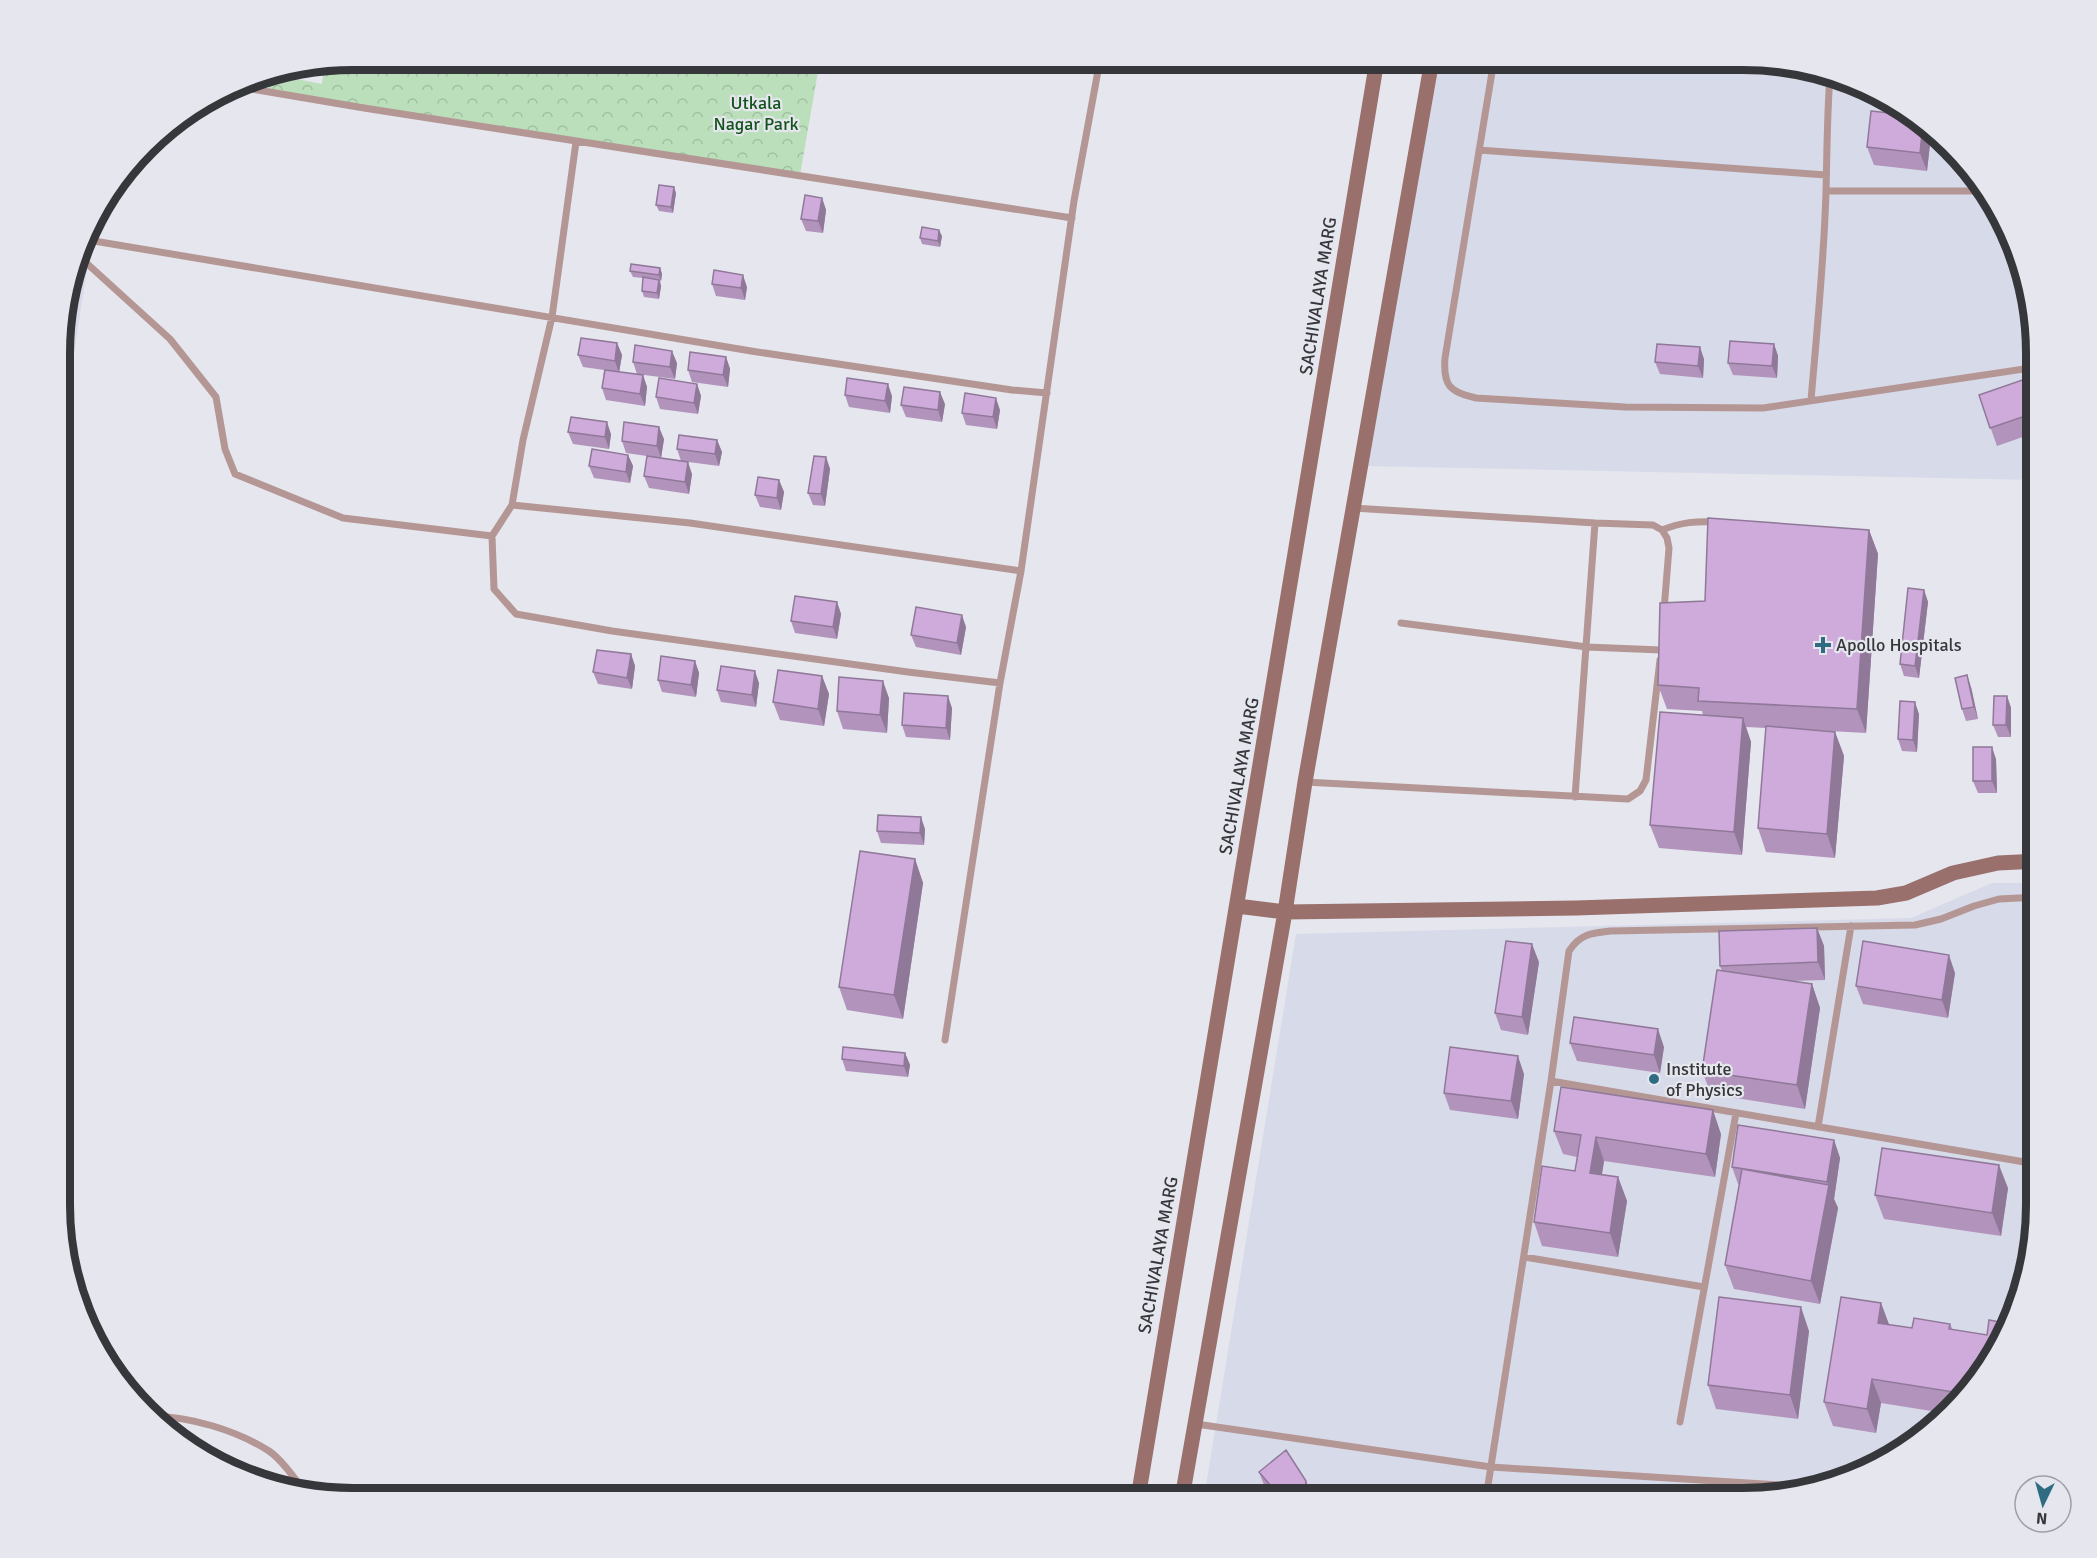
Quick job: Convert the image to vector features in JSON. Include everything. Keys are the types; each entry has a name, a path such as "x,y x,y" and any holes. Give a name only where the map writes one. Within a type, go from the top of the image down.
{"main road":[{"name":"SACHIVALAYA MARG","path":"1140,1488 1375,70"},
{"path":"1184,1488 1430,70"},
{"path":"1237,906 1285,912 1576,908 1877,898 1906,893 1953,873 1998,863 2026,862"}],"lane":[{"path":"945,1040 1000,683 1021,571 1072,218 1099,70"},
{"path":"1492,70 1445,358 1445,382 1462,395 1476,398 1625,407 1763,408 2026,370"},
{"path":"1811,400 1826,191 1826,125 1829,84"},
{"path":"253,89 576,142 1072,218"},
{"path":"576,142 552,317 523,440 512,505 492,536 494,589 516,614 612,631 1000,683"},
{"path":"1479,150 1826,175"},
{"path":"1826,191 1975,191"},
{"path":"94,241 751,351 1012,390 1047,393"},
{"path":"86,263 170,339 216,397 225,449 235,474 343,518 492,536"},
{"path":"512,505 690,523 1021,571"},
{"path":"1353,508 1653,525 1662,530 1669,548 1663,616"},
{"path":"1662,530 1678,523 1693,521 1727,523"},
{"path":"1575,797 1595,523"},
{"path":"1401,623 1587,646 1661,650"},
{"path":"1305,782 1628,799 1640,791 1646,780 1662,639"},
{"path":"1488,1488 1569,951 1576,940 1593,933 1611,931 1915,925 1941,919 1999,899 2026,898"},
{"path":"1818,1126 1851,926"},
{"path":"1551,1081 2026,1162"},
{"path":"1680,1422 1736,1113"},
{"path":"1524,1257 1704,1287"},
{"path":"167,1417 176,1417 233,1433 270,1452 298,1482"},
{"path":"1195,1424 1491,1467 1768,1486"}],"shaded area":[{"path":"1435,70 1762,71 1816,80 1852,92 1901,118 1930,141 1956,167 1989,212 2005,245 2017,281 2026,335 2026,480 1365,466"},
{"path":"90,252 70,379 73,317 80,281"},
{"name":"Institute of Physics","path":"1992,883 2026,883 2026,1223 2021,1259 2005,1313 1989,1346 1956,1391 1916,1429 1885,1450 1852,1466 1816,1478 1762,1487 1206,1488 1296,934 1911,918"}],"green space":[{"name":"Utkala Nagar Park","path":"354,70 818,70 800,175 268,92 269,84 291,78 322,84 323,72"}],"building":[{"path":"1871,111 1894,113 1922,134 1920,153 1867,147"},
{"path":"659,185 674,187 671,207 656,205"},
{"path":"805,195 822,198 818,221 801,219"},
{"path":"922,227 939,230 938,241 920,238"},
{"path":"631,264 660,268 659,275 630,271"},
{"path":"714,270 743,275 741,288 712,284"},
{"path":"643,277 659,280 657,293 642,291"},
{"path":"581,338 617,343 615,361 578,355"},
{"path":"1730,341 1774,344 1772,366 1728,363"},
{"path":"1657,344 1700,347 1698,366 1655,362"},
{"path":"635,345 672,351 670,367 633,362"},
{"path":"690,352 726,357 723,375 688,370"},
{"path":"605,370 643,375 640,394 602,388"},
{"path":"659,378 697,384 694,403 656,397"},
{"path":"847,378 888,384 885,401 845,395"},
{"path":"2026,379 2026,416 1990,428 1979,395"},
{"path":"904,387 940,392 938,410 901,405"},
{"path":"965,393 996,398 993,417 962,413"},
{"path":"571,417 607,422 605,437 568,432"},
{"path":"624,422 659,427 657,446 622,441"},
{"path":"679,435 717,440 715,454 677,449"},
{"path":"592,449 628,455 626,472 589,466"},
{"path":"647,456 688,462 685,482 644,476"},
{"path":"814,456 826,457 821,494 808,493"},
{"path":"758,477 779,480 777,498 755,495"},
{"path":"1708,518 1869,530 1857,709 1698,701 1699,688 1658,685 1660,603 1705,601"},
{"path":"1908,588 1924,590 1915,666 1900,664"},
{"path":"795,596 837,602 833,627 791,621"},
{"path":"916,607 962,615 957,643 911,635"},
{"path":"597,650 631,654 627,678 593,672"},
{"path":"661,656 695,661 691,685 658,680"},
{"path":"721,666 755,671 752,695 717,690"},
{"path":"778,670 822,676 818,709 773,702"},
{"path":"1967,675 1974,707 1962,709 1955,678"},
{"path":"839,677 883,681 880,715 837,711"},
{"path":"904,693 948,696 946,728 902,725"},
{"path":"1994,696 2007,696 2006,725 1993,725"},
{"path":"1900,701 1915,702 1913,740 1898,739"},
{"path":"1660,712 1743,718 1734,832 1650,825"},
{"path":"1766,726 1835,732 1827,834 1758,828"},
{"path":"1973,747 1992,747 1992,781 1973,781"},
{"path":"878,815 921,817 920,833 877,831"},
{"path":"860,851 915,859 894,995 839,987"},
{"path":"1817,928 1818,962 1720,966 1719,931"},
{"path":"1506,941 1532,944 1522,1017 1495,1013"},
{"path":"1863,941 1949,955 1942,1000 1856,986"},
{"path":"1717,970 1812,984 1797,1085 1702,1071"},
{"path":"1574,1017 1658,1029 1654,1055 1570,1043"},
{"path":"843,1047 905,1053 904,1066 842,1059"},
{"path":"1450,1047 1518,1056 1511,1101 1444,1093"},
{"path":"1561,1087 1713,1110 1706,1154 1596,1137 1590,1173 1618,1177 1610,1233 1534,1222 1542,1166 1575,1171 1581,1135 1554,1131"},
{"path":"1738,1125 1834,1140 1827,1182 1732,1167"},
{"path":"1882,1148 1999,1165 1992,1213 1875,1195"},
{"path":"1742,1169 1829,1185 1811,1281 1725,1265"},
{"path":"1719,1297 1801,1307 1790,1395 1708,1385"},
{"path":"1841,1297 1881,1303 1878,1323 1912,1328 1914,1318 1950,1324 1949,1329 1987,1335 1989,1320 2000,1322 1979,1362 1955,1392 1872,1379 1867,1409 1824,1402"},
{"path":"1286,1450 1306,1481 1305,1488 1273,1488 1259,1472"}],"place":[{"name":"Apollo Hospitals","path":"1823,645"},
{"name":"Institute of Physics","path":"1654,1079"}]}
